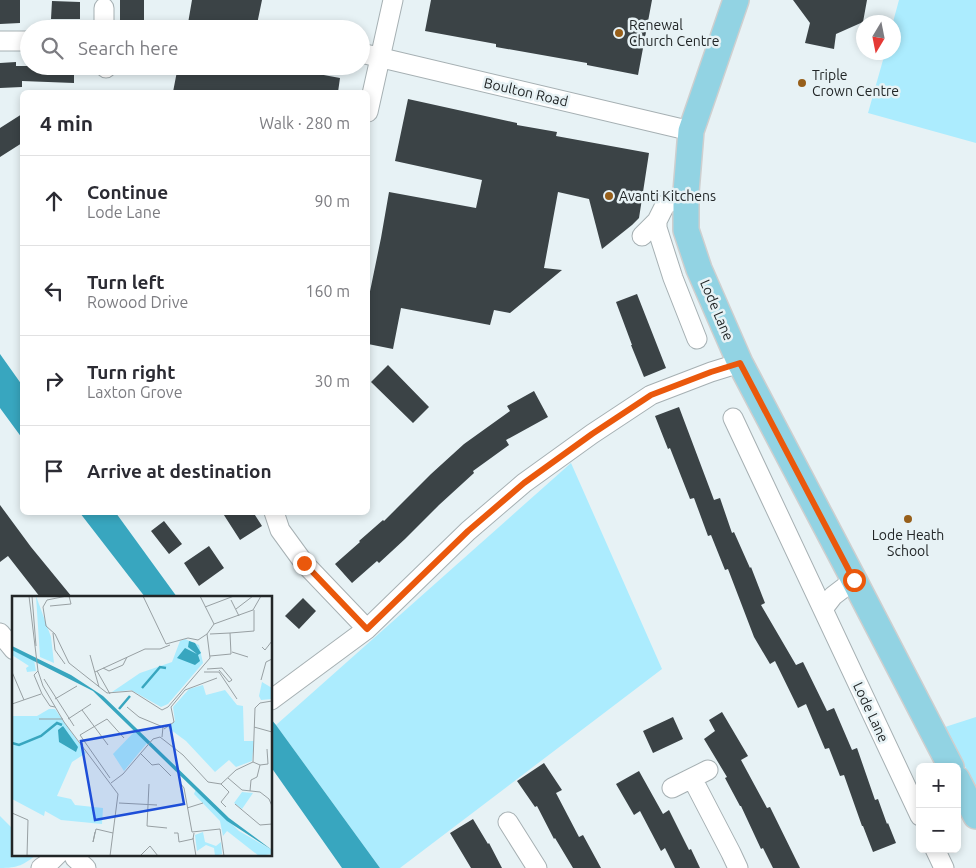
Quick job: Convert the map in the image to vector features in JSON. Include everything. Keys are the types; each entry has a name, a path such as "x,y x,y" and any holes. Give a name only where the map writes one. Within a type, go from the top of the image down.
{"main road":[{"name":"Lode Lane","path":"736,0 690,130 686,192 686,230 699,269 740,363 949,763"},
{"path":"961,787 976,816"}],"street":[{"path":"370,103 393,0"},
{"path":"104,8 104,20"},
{"path":"0,41 20,41"},
{"name":"Boulton Road","path":"370,55 690,130"},
{"path":"642,236 657,221 665,206 686,192"},
{"name":"Lode Lane","path":"657,221 657,228 673,278 697,339"},
{"path":"272,699 367,629 468,531 524,483 592,434 651,395 740,363"},
{"name":"Lode Lane","path":"733,418 916,808"},
{"path":"275,515 280,530 304,563 367,629"},
{"path":"823,609 833,596 854,580"},
{"path":"0,633 12,648"},
{"path":"672,788 700,774 738,868"},
{"path":"508,822 537,868"},
{"path":"937,853 944,868"},
{"path":"41,868 56,856"},
{"path":"74,856 86,868"}],"shaded area":[{"path":"899,0 976,0 976,143 868,113 883,60 901,60 901,15 895,15"},
{"path":"0,354 20,382 20,435 0,408"},
{"path":"571,463 662,669 400,868 380,868 276,725"},
{"path":"82,515 117,515 176,596 144,596"},
{"path":"976,717 976,788 945,727"},
{"path":"272,720 380,868 342,868 272,768"},
{"path":"0,816 12,828 12,856 34,856 20,865 0,868"}],"building":[{"path":"0,0 20,0 20,23 0,24"},
{"path":"120,0 144,0 144,20 120,20"},
{"path":"192,0 262,0 258,20 189,20"},
{"path":"431,0 652,0 638,75 587,65 587,63 496,47 496,44 425,31"},
{"path":"793,0 867,0 864,15 856,15 856,25 836,34 834,49 805,43 810,23"},
{"path":"52,1 80,2 80,19 51,19"},
{"path":"16,62 16,66 20,66 20,75 74,75 74,83 22,81 22,87 0,88 0,63"},
{"path":"176,75 324,75 340,78 338,90 173,90"},
{"path":"408,99 517,123 517,125 557,132 556,136 649,153 639,218 602,249 589,199 558,192 544,268 562,270 510,313 494,310 490,325 401,308 393,349 370,344 370,291 389,192 476,208 482,180 395,161"},
{"path":"20,115 20,144 0,157 0,128"},
{"path":"637,294 666,368 644,377 616,302"},
{"path":"388,365 429,407 413,423 371,382"},
{"path":"534,391 548,417 506,440 509,445 473,471 474,473 405,539 379,563 377,561 352,583 335,564 384,521 464,444 510,411 507,406"},
{"path":"679,407 714,500 720,498 732,533 734,532 751,567 765,603 761,605 796,665 803,662 827,711 834,708 852,750 857,748 875,800 878,799 896,843 873,852 844,775 840,776 829,748 825,749 806,704 798,708 775,661 770,664 754,637 728,569 725,570 711,535 708,536 694,498 690,499 655,416"},
{"path":"0,505 71,596 39,596 8,556 0,562"},
{"path":"224,515 255,515 262,526 240,540"},
{"path":"164,521 182,544 169,554 151,531"},
{"path":"209,546 224,568 199,586 184,563"},
{"path":"303,598 316,611 299,629 285,616"},
{"path":"722,712 748,756 741,760 767,808 770,807 800,868 773,868 763,848 761,849 741,806 725,778 727,777 704,739 715,731 709,720"},
{"path":"673,717 683,739 653,753 643,731"},
{"path":"544,763 562,790 556,793 579,837 583,835 601,868 573,868 554,839 537,806 535,807 517,781"},
{"path":"639,771 663,814 669,810 700,868 675,868 665,848 661,851 640,811 634,815 616,784"},
{"path":"473,819 489,843 502,868 471,868 450,833"}],"place":[{"name":"Renewal Church Centre","path":"619,33"},
{"name":"Triple Crown Centre","path":"802,83"},
{"name":"Avanti Kitchens","path":"609,196"},
{"name":"Lode Heath School","path":"908,519"}],"route":[{"path":"304,563 367,629 468,531 524,483 592,434 651,395 740,363 854,580"}]}
